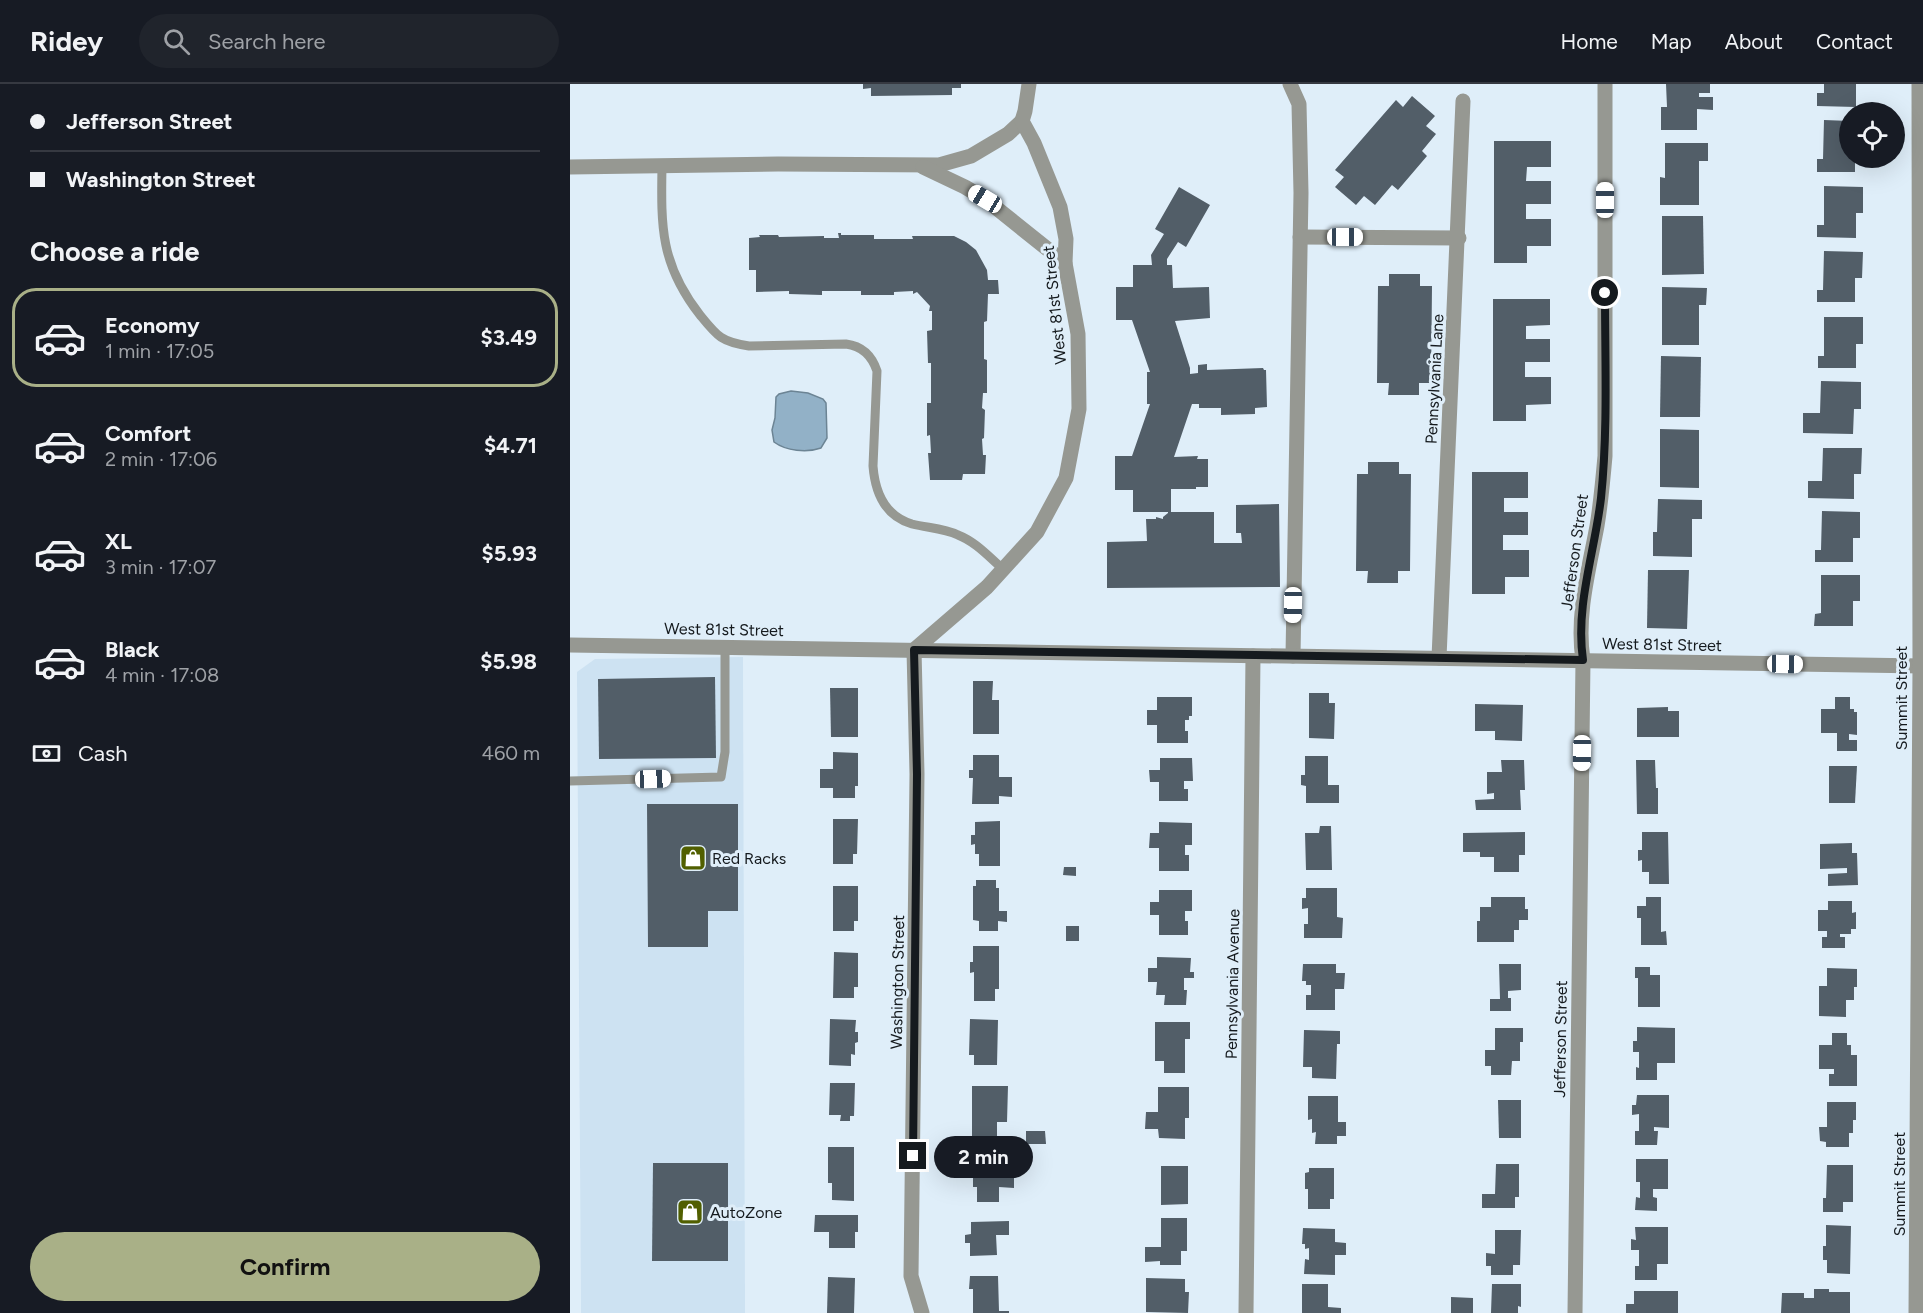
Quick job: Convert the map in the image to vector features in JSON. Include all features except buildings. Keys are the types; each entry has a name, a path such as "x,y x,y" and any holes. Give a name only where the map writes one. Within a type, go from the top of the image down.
{"street":[{"path":"570,167 778,164 920,166 955,162 971,156 1008,134 1022,121 1029,84"},
{"path":"1290,84 1299,104 1300,237 1293,656"},
{"name":"Jefferson Street","path":"1575,1313 1583,660 1580,642 1605,456 1605,84"},
{"name":"Summit Street","path":"1916,1313 1921,666 1919,84"},
{"name":"Pennsylvania Lane","path":"1439,658 1459,238 1463,101"},
{"name":"West 81st Street","path":"914,650 987,587 1036,532 1066,478 1079,408 1078,334 1065,263 1066,239 1060,207 1034,143 1022,121"},
{"path":"920,166 985,199 1065,263"},
{"path":"1300,237 1459,238"},
{"name":"West 81st Street","path":"570,645 1921,666"},
{"name":"Washington Street","path":"914,650 917,774 911,1276 922,1313"},
{"name":"Pennsylvania Avenue","path":"1246,1313 1253,656"}],"lane":[{"path":"662,165 663,234 670,264 692,305 709,326 722,339 737,344 846,344 866,352 877,371 873,466 879,496 885,505 902,520 961,536 978,546 1003,569"},
{"path":"570,781 721,777 725,752 725,647"}],"shaded area":[{"path":"791,391 808,393 823,399 826,403 827,438 821,448 797,450 774,442 772,430 776,397"},
{"path":"743,657 745,1313 581,1313 577,672 595,659"}],"place":[{"name":"Red Racks","path":"693,858"},
{"name":"AutoZone","path":"690,1212"}],"route":[{"path":"913,1156 917,774 914,650 1583,660 1580,642 1605,456 1605,293"}]}
